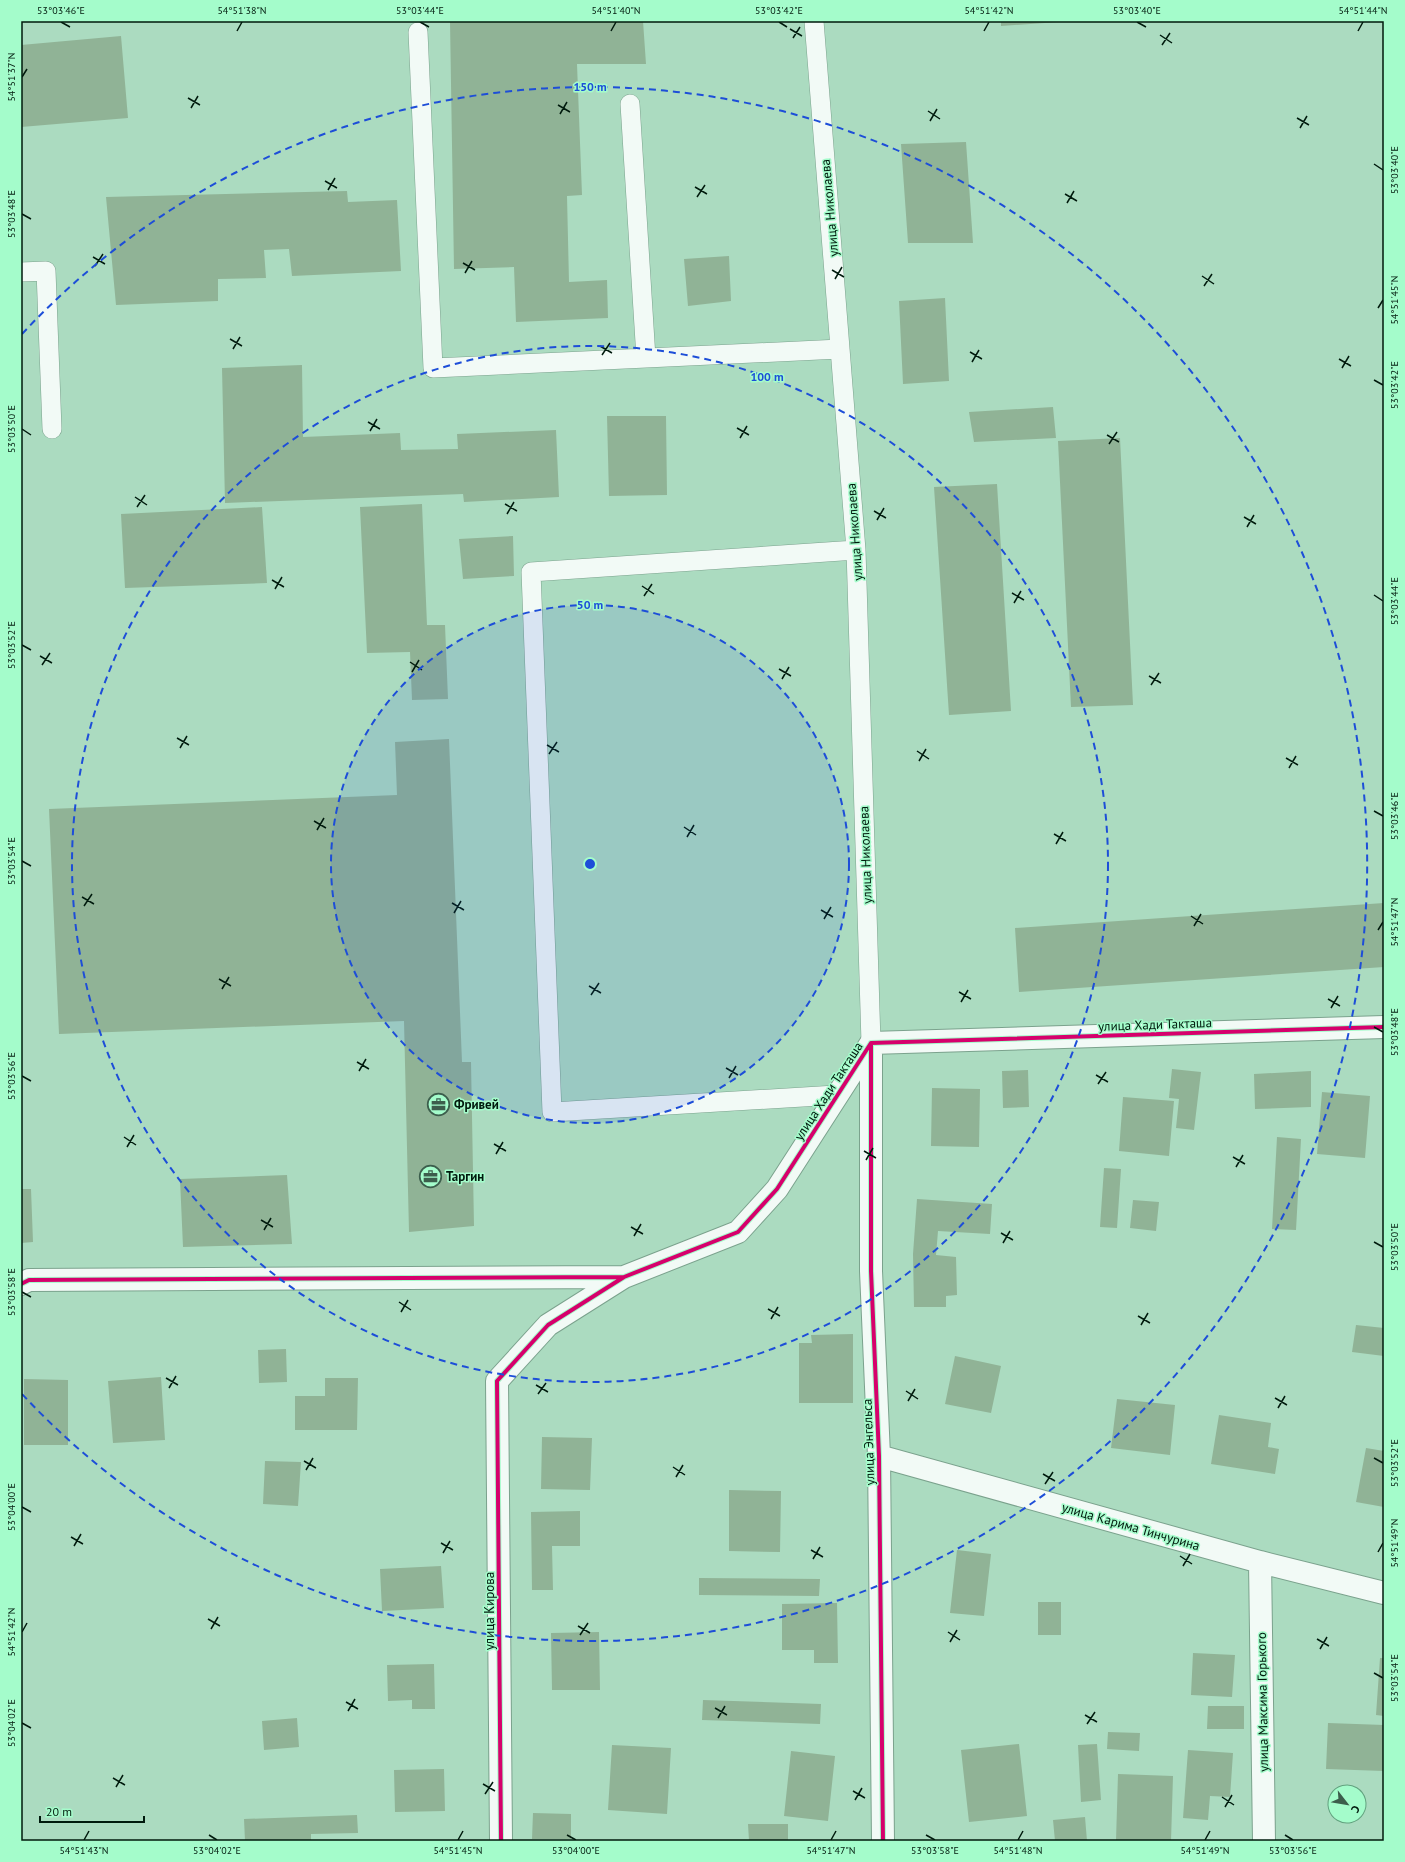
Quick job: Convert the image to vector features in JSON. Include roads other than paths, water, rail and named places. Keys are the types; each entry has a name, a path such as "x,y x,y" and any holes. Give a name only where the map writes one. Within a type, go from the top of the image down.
{"street":[{"name":"улица Хади Такташа","path":"497,1381 548,1325 624,1277 738,1232 777,1189 836,1095 871,1043 1384,1027"},
{"name":"улица Энгельса","path":"871,1043 871,1271 879,1456 883,1841"},
{"path":"21,1284 29,1280 624,1277"},
{"name":"улица Кирова","path":"497,1381 501,1841"},
{"name":"улица Карима Тинчурина","path":"879,1456 1260,1562 1384,1594"},
{"name":"улица Максима Горького","path":"1260,1562 1264,1841"}],"lane":[{"name":"улица Николаева","path":"814,21 856,550 871,1043"},
{"path":"418,32 433,368 840,349"},
{"path":"630,104 646,358"},
{"path":"21,272 46,271 52,429"},
{"path":"836,1095 552,1112 531,572 856,550"}],"place":[{"name":"Фривей","path":"438,1104"},
{"name":"Таргин","path":"431,1176"}]}
